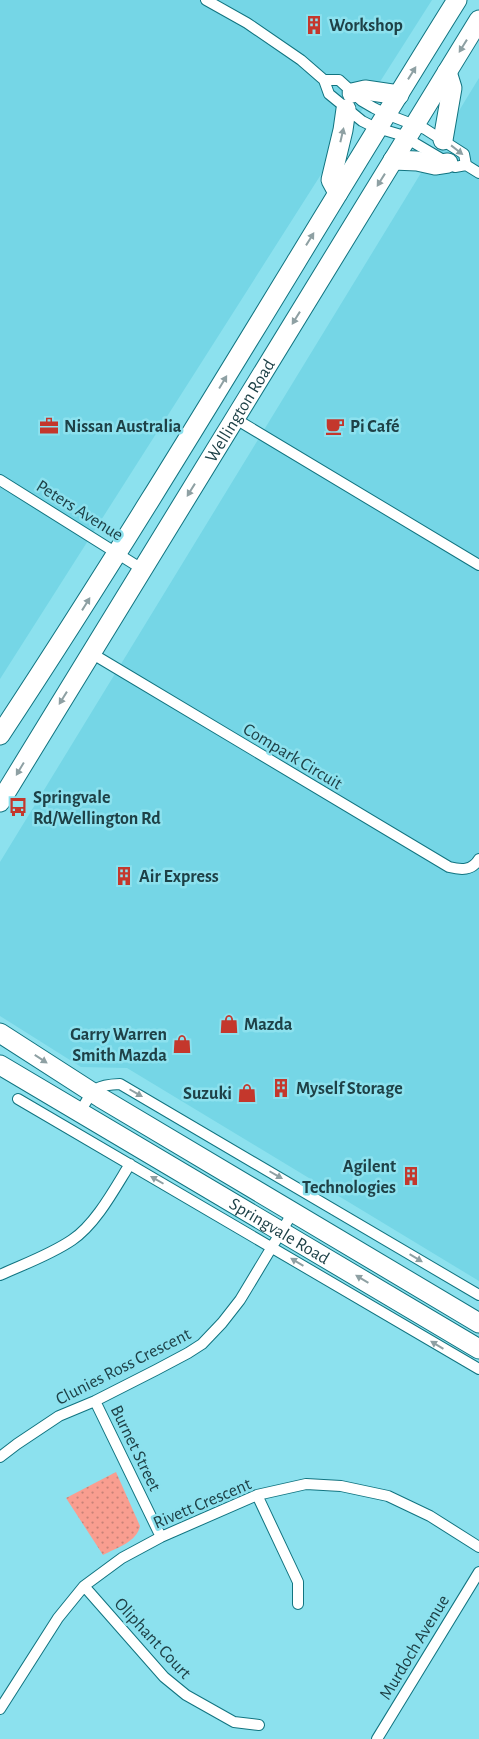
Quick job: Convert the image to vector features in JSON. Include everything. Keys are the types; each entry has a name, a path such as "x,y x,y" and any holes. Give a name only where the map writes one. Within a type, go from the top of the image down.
{"highway":[{"name":"Wellington Road","path":"0,735 46,667 117,554 457,0"},
{"name":"Wellington Road","path":"0,802 479,20"},
{"path":"443,140 452,88 447,72"},
{"path":"338,193 331,180 349,101 365,90 398,95"},
{"path":"393,160 417,161 435,165 457,164"},
{"name":"Springvale Road","path":"0,1033 92,1092 479,1323"},
{"name":"Springvale Road","path":"0,1065 80,1112 277,1239 479,1349"}],"street":[{"path":"206,0 247,23 285,49 324,80 329,94 349,101 362,101 394,132 411,131 457,164 479,173"},
{"path":"324,80 339,80 349,101 362,121 382,121 443,140 464,154 457,164"},
{"path":"234,418 479,565"},
{"name":"Peters Avenue","path":"0,480 142,569"},
{"name":"Compark Circuit","path":"91,653 449,867 464,870 476,864 479,859"},
{"path":"80,1112 92,1092 104,1084 120,1084 127,1087 479,1295"},
{"path":"35,1085 36,1109"},
{"path":"18,1099 130,1164 277,1239 479,1370"},
{"path":"0,1275 48,1254 74,1239 106,1203 130,1164"},
{"name":"Clunies Ross Crescent","path":"0,1458 17,1444 59,1416 95,1401 202,1344 240,1300 293,1212"},
{"name":"Burnet Street","path":"95,1401 161,1537"},
{"name":"Rivett Crescent","path":"0,1709 58,1618 84,1586 122,1558 161,1537 257,1496 306,1484 340,1486 388,1496 430,1516 479,1547"},
{"path":"257,1496 298,1582 298,1604"},
{"name":"Murdoch Avenue","path":"377,1739 479,1572"},
{"name":"Oliphant Court","path":"84,1586 164,1677 186,1694 234,1722 259,1725"}],"shaded area":[{"path":"0,0 432,0 0,679"},
{"path":"479,78 479,1281 127,1068 81,1067 0,1016 0,862"},
{"path":"116,1472 140,1526 138,1532 130,1540 103,1555 66,1498"}],"place":[{"name":"Workshop","path":"314,25"},
{"name":"Nissan Australia","path":"49,426"},
{"name":"Pi Café","path":"335,426"},
{"name":"Springvale Rd/Wellington Rd","path":"18,807"},
{"name":"Air Express","path":"124,876"},
{"name":"Mazda","path":"229,1024"},
{"name":"Garry Warren Smith Mazda","path":"182,1044"},
{"name":"Myself Storage","path":"281,1088"},
{"name":"Suzuki","path":"247,1093"},
{"name":"Agilent Technologies","path":"411,1176"}]}
